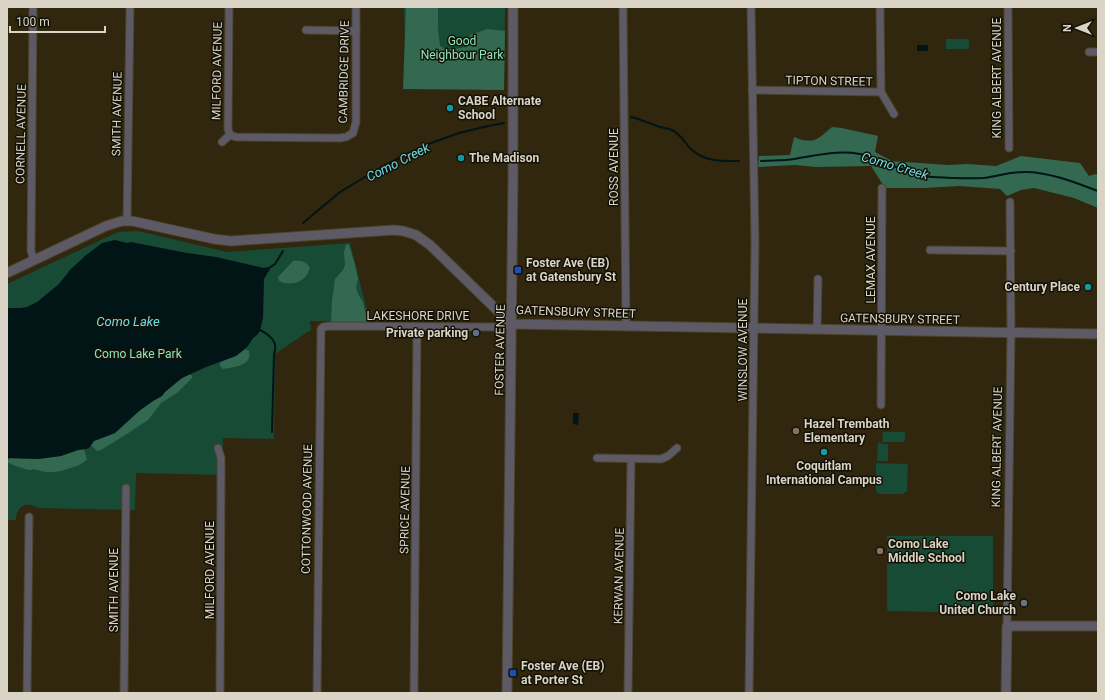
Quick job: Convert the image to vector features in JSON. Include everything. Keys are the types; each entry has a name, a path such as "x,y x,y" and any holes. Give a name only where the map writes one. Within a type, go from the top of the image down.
{"street":[{"name":"CORNELL AVENUE","path":"33,7 31,251 34,260"},
{"name":"SMITH AVENUE","path":"127,220 130,7"},
{"name":"MILFORD AVENUE","path":"229,7 228,129 230,134"},
{"name":"CAMBRIDGE DRIVE","path":"230,134 236,137 340,138 350,136 353,133 356,122 356,7"},
{"name":"FOSTER AVENUE","path":"507,693 512,324 512,7"},
{"name":"ROSS AVENUE","path":"623,7 626,326"},
{"name":"WINSLOW AVENUE","path":"749,693 755,242 752,7"},
{"path":"880,7 881,92"},
{"name":"KING ALBERT AVENUE","path":"1008,7 1009,148"},
{"path":"306,30 356,31"},
{"path":"1089,52 1098,52"},
{"name":"TIPTON STREET","path":"752,90 881,92 894,114"},
{"path":"222,142 230,134"},
{"name":"LEMAX AVENUE","path":"881,405 882,188"},
{"name":"KING ALBERT AVENUE","path":"1006,693 1011,333 1010,202"},
{"name":"GATENSBURY STREET","path":"7,273 106,226 127,220 214,239 231,241 385,230 403,231 416,235 430,245 512,324 1098,334"},
{"path":"930,250 1011,251"},
{"path":"817,330 818,279"},
{"name":"LAKESHORE DRIVE","path":"323,327 464,328 497,327 512,324"},
{"name":"COTTONWOOD AVENUE","path":"317,693 320,332 323,327"},
{"name":"SPRICE AVENUE","path":"414,693 418,327"},
{"name":"MILFORD AVENUE","path":"218,448 221,458 220,693"},
{"path":"597,458 661,459 668,456 677,448"},
{"name":"KERWAN AVENUE","path":"628,693 632,459"},
{"name":"SMITH AVENUE","path":"124,693 126,488"},
{"path":"27,693 29,517"},
{"path":"1007,626 1098,626"}],"green space":[{"name":"Good Neighbour Park","path":"404,7 505,7 504,90 406,86"},
{"name":"Good Neighbour Park","path":"406,7 438,7 440,46 449,50 467,47 470,35 487,29 505,31 504,90 403,89"},
{"path":"946,39 969,39 969,49 946,49"},
{"path":"832,127 878,136 875,152 892,161 948,165 967,164 996,166 1021,156 1080,163 1089,176 1095,174 1098,175 1098,208 1074,198 1034,188 1021,190 1007,196 1000,189 959,186 885,188 871,166 816,167 795,165 758,167 759,156 790,155 794,137 806,141 814,140"},
{"name":"Como Lake Park","path":"138,231 227,252 350,243 370,322 310,321 311,331 275,354 274,439 223,438 222,475 136,473 135,510 38,508 26,505 20,508 16,515 16,520 7,520 7,284 118,232"},
{"path":"348,244 358,279 356,287 363,302 368,324 331,323 335,279 343,270 345,265 344,252 346,245"},
{"path":"293,261 307,264 310,268 308,273 298,282 284,283 279,281 278,277"},
{"path":"246,349 249,351 249,356 245,363 223,369 220,366 220,362"},
{"path":"190,374 192,378 178,392 161,403 148,420 101,450 97,451 91,445 94,441 115,433 139,411 162,396 171,386 182,378"},
{"path":"883,432 905,432 905,440 904,442 882,442"},
{"path":"878,443 888,444 888,461 877,461"},
{"path":"84,449 87,460 77,466 61,471 45,472 33,469 28,470 7,462 11,458 38,459 61,456"},
{"path":"876,463 908,464 907,491 903,494 879,494 876,491"},
{"path":"887,536 993,536 993,610 990,613 889,611 887,609"}],"water":[{"path":"917,45 928,45 928,51 917,51"},
{"name":"Como Lake","path":"115,240 216,257 264,268 268,267 270,270 264,279 263,318 260,331 248,346 236,356 182,378 162,396 139,411 115,433 94,441 89,448 61,456 38,459 7,458 7,308 27,307 37,302 59,284 70,270 85,256 102,243"},
{"path":"573,413 579,413 578,425 573,424"}],"waterway":[{"name":"Como Creek","path":"631,117 672,130 678,134 692,150 703,157 714,160 739,161"},
{"name":"Como Creek","path":"303,223 340,192 405,155 431,143 459,133 504,123"},
{"name":"Como Creek","path":"761,161 790,160 827,154 852,153 869,156 922,176 945,178 983,178 1016,172 1028,172 1046,174 1098,191"},
{"name":"Como Creek","path":"269,268 275,264 283,251"},
{"path":"260,330 273,339 275,346 272,432"}],"place":[{"name":"CABE Alternate School","path":"450,108"},
{"name":"The Madison","path":"461,158"},
{"name":"Foster Ave (EB) at Gatensbury St","path":"518,270"},
{"name":"Century Place","path":"1088,287"},
{"name":"Private parking","path":"476,333"},
{"name":"Hazel Trembath Elementary","path":"796,431"},
{"name":"Coquitlam International Campus","path":"824,452"},
{"name":"Como Lake Middle School","path":"880,551"},
{"name":"Como Lake United Church","path":"1024,603"},
{"name":"Foster Ave (EB) at Porter St","path":"513,673"}]}
